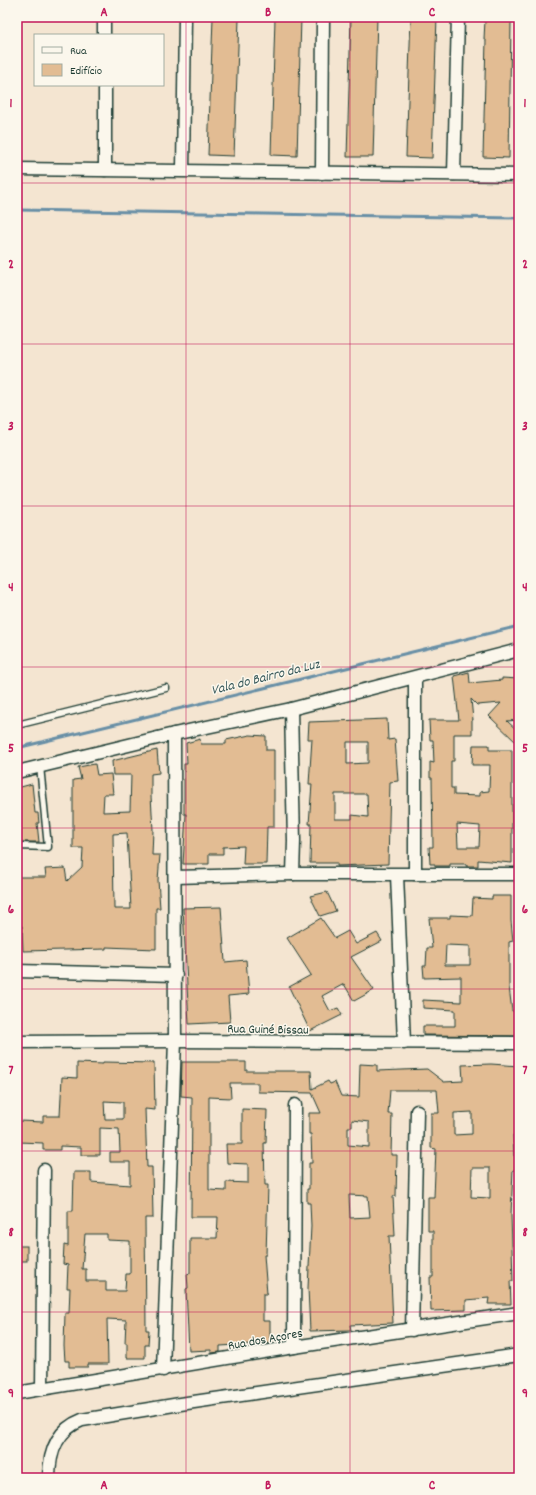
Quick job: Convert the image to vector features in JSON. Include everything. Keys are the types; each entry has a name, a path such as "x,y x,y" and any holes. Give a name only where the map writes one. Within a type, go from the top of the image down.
{"street":[{"path":"104,17 104,34"},
{"path":"183,170 185,17"},
{"path":"322,173 323,17"},
{"path":"454,174 458,17"},
{"path":"105,86 105,170"},
{"path":"17,170 183,170 519,175"},
{"path":"17,772 174,734 291,709 519,650"},
{"path":"414,874 415,678"},
{"path":"291,709 294,841 293,874"},
{"path":"163,1370 175,1041 176,975 174,734"},
{"path":"174,876 293,874 519,874"},
{"path":"397,875 404,1043"},
{"path":"17,971 176,975"},
{"name":"Rua Guiné Bissau","path":"17,1042 175,1041 519,1043"},
{"path":"294,1104 294,1347"},
{"path":"412,1330 417,1111"},
{"path":"42,1390 44,1170"},
{"name":"Rua dos Açores","path":"17,1393 163,1370 294,1347 519,1313"},
{"path":"49,1478 49,1460 59,1436 71,1424 82,1420 188,1402 519,1355"}],"lane":[{"path":"17,725 166,688"},
{"path":"17,846 48,847 40,766"}],"building":[{"path":"351,17 377,17 373,157 347,157"},
{"path":"411,17 437,17 432,158 406,157"},
{"path":"213,18 239,19 234,156 208,155"},
{"path":"275,18 301,18 297,156 271,155"},
{"path":"485,20 511,21 509,158 483,157 486,40 484,39"},
{"path":"469,672 470,683 502,680 502,678 519,679 519,720 507,721 519,732 519,745 489,716 501,703 477,705 471,699 473,720 472,734 454,734 454,761 451,761 451,788 454,788 454,795 480,796 480,792 489,791 490,765 472,765 473,745 489,745 489,750 512,750 512,863 478,860 478,866 450,864 450,866 435,866 435,864 430,864 429,847 433,847 432,778 430,778 430,762 434,763 433,740 430,740 429,720 459,720 454,676","holes":["457,824 480,826 479,847 458,847"]},
{"path":"387,719 388,740 395,739 398,781 390,782 388,864 337,866 337,863 310,863 311,824 309,824 312,784 309,784 312,739 308,739 309,722","holes":["347,742 368,742 368,763 347,764","335,794 367,794 368,817 352,815 352,819 335,819"]},
{"path":"250,735 266,736 266,750 274,750 274,827 267,827 266,864 243,864 244,846 223,847 223,854 209,854 209,864 183,864 186,814 184,814 184,764 187,764 186,743 200,739 201,744 226,744 226,740"},
{"path":"157,750 159,773 151,774 153,830 152,855 160,855 158,880 160,908 156,908 156,949 106,947 106,949 23,951 22,926 17,926 17,877 46,877 45,869 65,868 67,881 82,867 83,848 73,848 73,780 81,779 78,767 95,764 97,775 111,774 113,794 104,794 103,812 130,811 131,775 113,775 112,761","holes":["127,833 131,909 114,909 113,834"]},
{"path":"32,784 35,813 38,813 39,823 37,823 39,842 17,842 17,788"},
{"path":"327,892 336,911 320,916 310,896"},
{"path":"492,896 511,896 513,941 509,942 509,987 512,1011 518,1011 518,1036 423,1035 423,1026 455,1026 455,1010 423,1008 423,1000 461,1002 461,977 424,978 423,966 426,966 427,948 432,948 429,918 450,918 450,915 472,916 473,898 492,899","holes":["446,945 470,946 470,965 445,965"]},
{"path":"221,907 225,962 246,960 249,994 228,996 230,1022 189,1024 183,908"},
{"path":"321,918 335,938 348,931 356,944 377,933 382,941 351,957 374,990 354,1001 344,984 322,996 330,1011 338,1008 342,1015 310,1031 289,987 311,975 287,938"},
{"path":"103,1062 154,1063 155,1110 145,1109 147,1167 152,1167 153,1218 145,1218 146,1330 149,1330 148,1345 145,1345 145,1358 127,1358 127,1343 125,1343 126,1320 107,1319 108,1364 88,1364 88,1367 69,1367 69,1361 65,1361 64,1346 65,1313 69,1313 70,1288 67,1288 68,1265 63,1264 64,1245 68,1246 68,1211 73,1211 74,1172 91,1172 91,1182 130,1185 130,1162 110,1162 110,1152 120,1152 119,1129 100,1128 100,1155 81,1155 81,1147 60,1146 60,1150 43,1150 43,1143 19,1142 19,1121 43,1122 43,1116 60,1116 62,1077 77,1078 77,1063 103,1064","holes":["104,1101 123,1102 123,1119 105,1119","85,1234 107,1234 107,1240 130,1241 130,1274 126,1274 125,1291 106,1291 106,1281 86,1281 86,1269 82,1269"]},
{"path":"182,1062 246,1062 246,1071 311,1071 312,1089 328,1081 330,1084 335,1082 341,1096 359,1097 360,1064 377,1065 377,1071 427,1069 444,1082 463,1081 462,1065 491,1064 519,1066 519,1135 513,1135 514,1156 519,1156 519,1170 513,1170 511,1214 513,1281 510,1281 511,1304 488,1304 489,1298 466,1300 466,1310 431,1311 430,1277 433,1277 433,1231 428,1231 428,1197 434,1197 436,1149 431,1148 431,1113 439,1113 437,1090 390,1090 388,1114 392,1114 391,1155 397,1155 396,1196 393,1196 395,1236 389,1236 393,1323 350,1325 351,1330 310,1331 308,1288 311,1226 310,1203 307,1203 307,1189 309,1189 309,1163 312,1163 311,1134 309,1134 309,1113 321,1113 312,1093 258,1092 258,1083 230,1083 231,1098 209,1097 209,1190 226,1191 226,1182 248,1183 248,1164 227,1163 226,1144 242,1144 242,1109 267,1110 266,1143 264,1143 265,1185 268,1185 266,1255 264,1255 267,1294 263,1294 263,1321 270,1321 270,1343 220,1346 220,1352 211,1353 211,1350 189,1351 186,1289 188,1288 187,1274 190,1273 190,1238 217,1238 218,1217 191,1217 192,1097 181,1096","holes":["472,1112 472,1134 454,1135 454,1113","352,1120 369,1122 369,1147 348,1145 348,1127 352,1127","472,1168 490,1168 490,1198 471,1197","349,1195 368,1196 370,1217 350,1218"]},
{"path":"17,1246 27,1246 27,1261 17,1261"}],"waterway":[{"path":"17,210 519,218"},
{"name":"Vala do Bairro da Luz","path":"17,748 519,626"}]}
